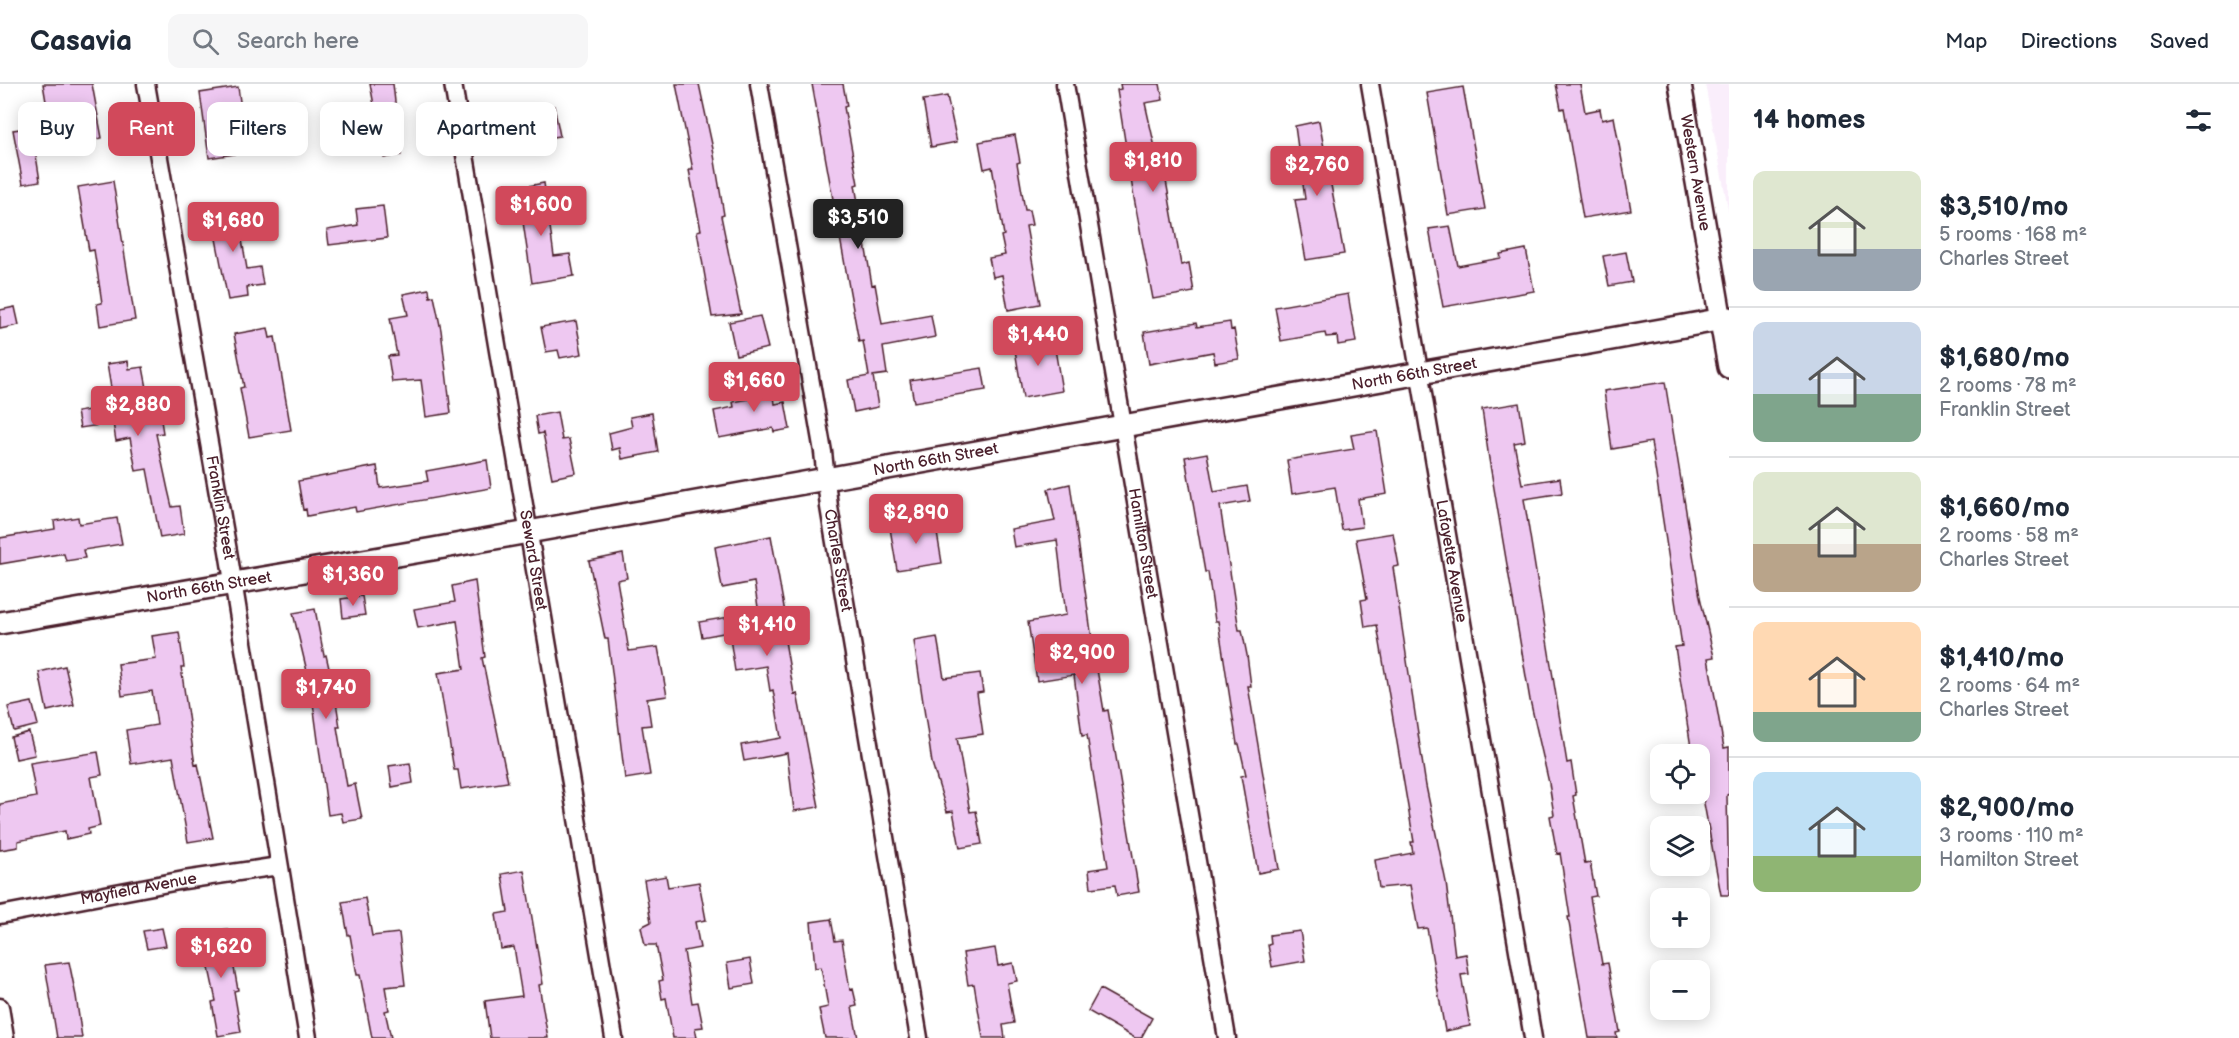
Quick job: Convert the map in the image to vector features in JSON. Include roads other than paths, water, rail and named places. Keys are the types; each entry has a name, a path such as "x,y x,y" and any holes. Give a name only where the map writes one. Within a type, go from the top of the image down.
{"street":[{"name":"Franklin Street","path":"146,84 308,1038"},
{"name":"Seward Street","path":"453,84 614,1038"},
{"name":"Charles Street","path":"759,84 919,1038"},
{"name":"Hamilton Street","path":"1065,84 1227,1038"},
{"name":"Lafayette Avenue","path":"1370,84 1533,1038"},
{"name":"Western Avenue","path":"1680,84 1725,319 1729,367"},
{"name":"North 66th Street","path":"0,623 1725,319"},
{"name":"Mayfield Avenue","path":"0,915 183,880 279,866"},
{"path":"0,1007 5,1038"}]}
